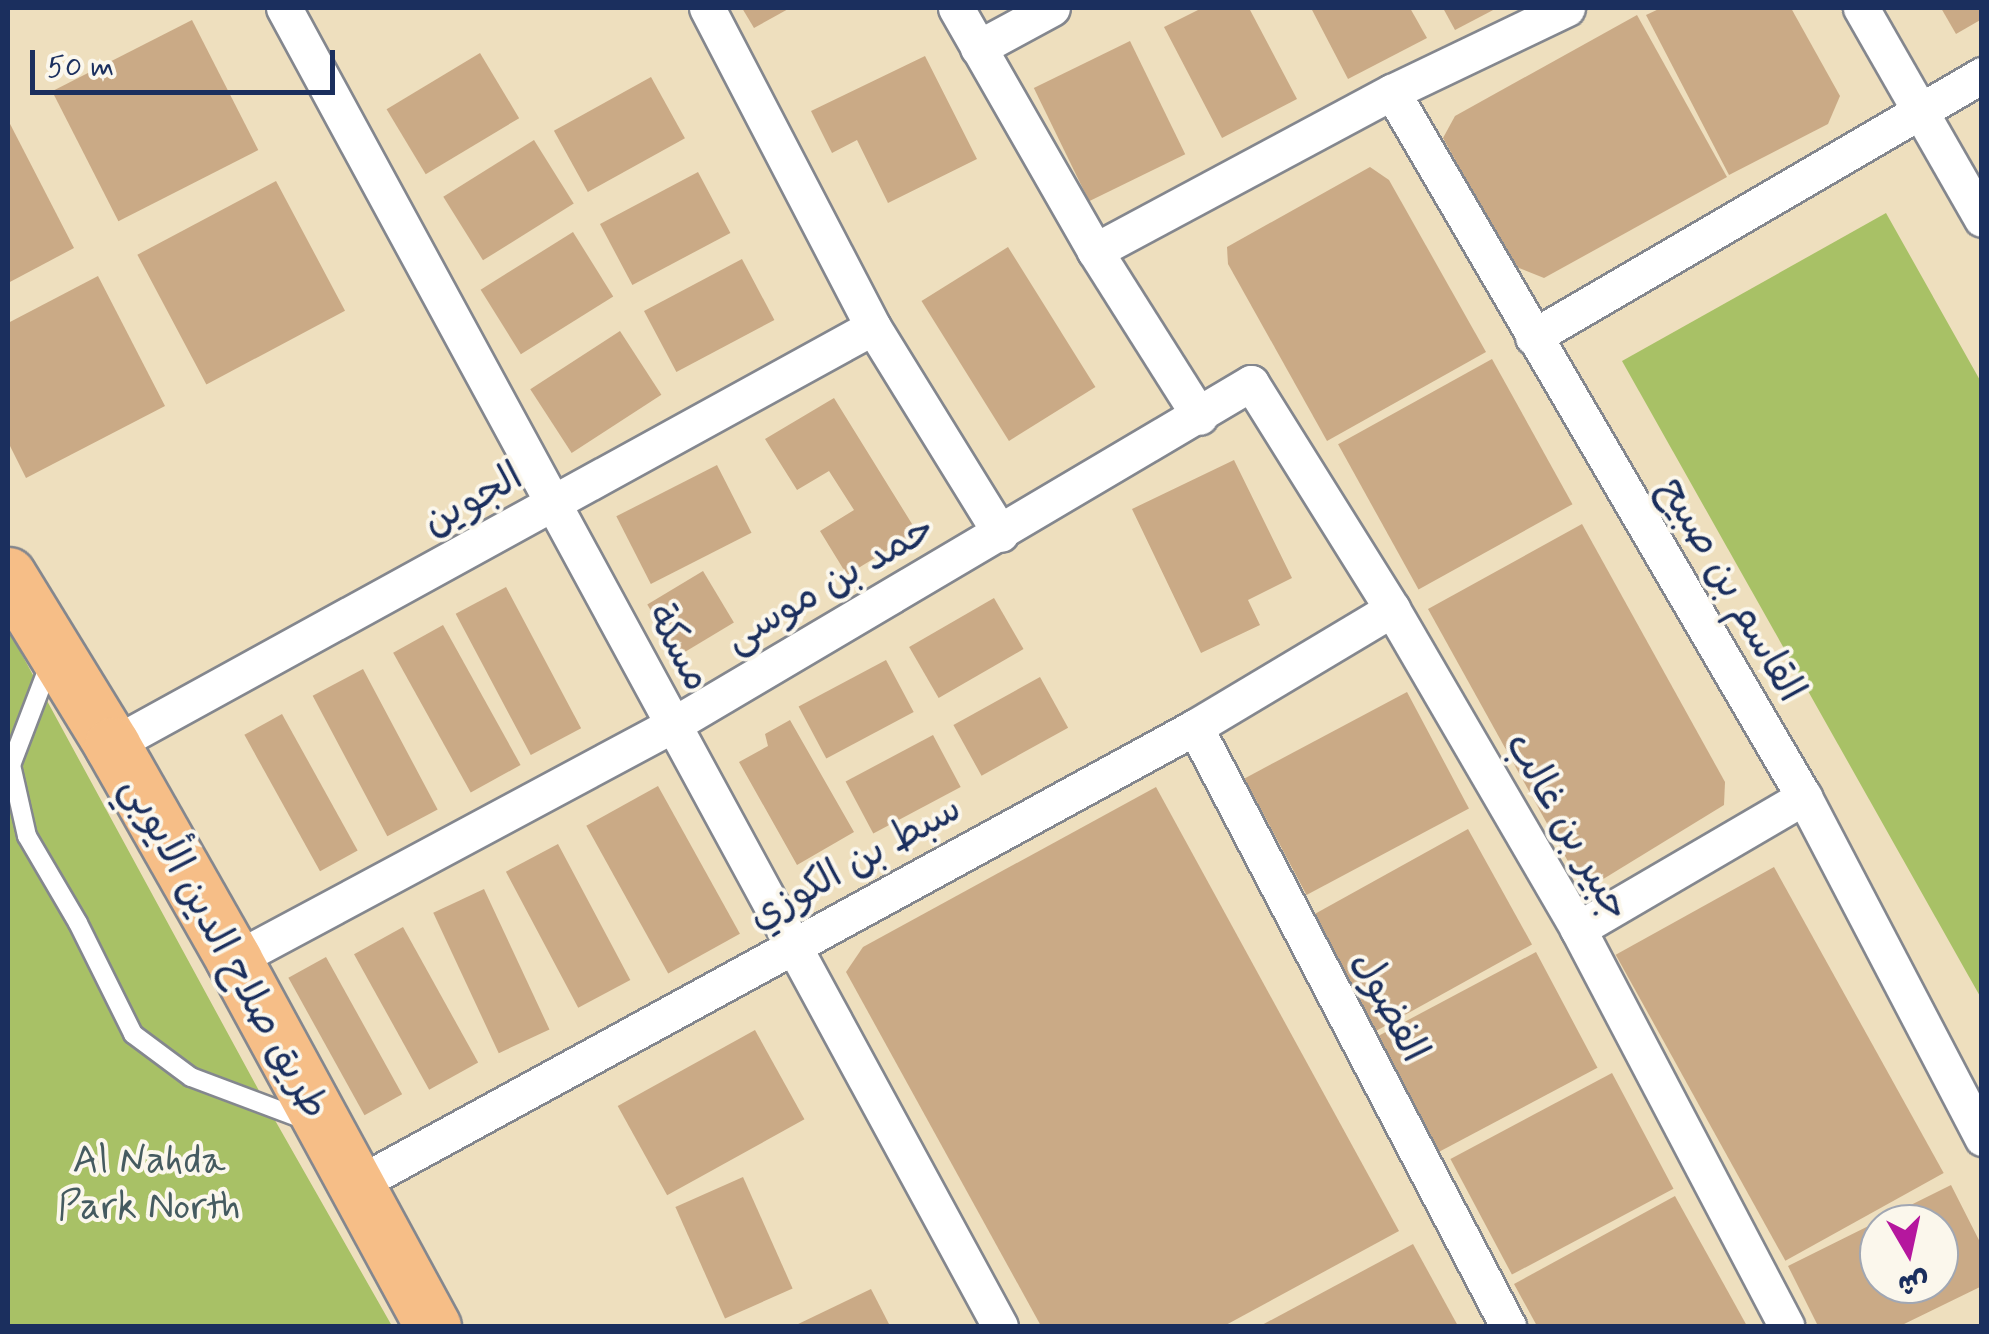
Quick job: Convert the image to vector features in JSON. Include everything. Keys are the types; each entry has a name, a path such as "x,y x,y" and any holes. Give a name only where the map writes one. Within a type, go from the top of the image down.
{"main road":[{"name":"طريق صلاح الدين الأيوبي","path":"8,575 53,656 112,744 433,1326"}],"street":[{"name":"مسكة","path":"284,8 670,726 1000,1326"},
{"path":"707,8 873,327 1001,534"},
{"path":"956,8 1095,250 1200,418"},
{"path":"978,48 1052,8"},
{"path":"1095,250 1392,92 1567,8"},
{"path":"1861,8 1982,219"},
{"path":"1533,337 1982,75"},
{"name":"القاسم بن صبيح","path":"1392,92 1804,797 1982,1138"},
{"name":"الجوين","path":"112,744 873,327"},
{"name":"حمد بن موسى","path":"234,960 670,726 1200,418 1251,384"},
{"name":"جبير بن غالب","path":"1251,384 1392,609 1578,928 1786,1326"},
{"name":"سبط بن الكوزي","path":"354,1186 1195,726 1392,609"},
{"name":"الفضول","path":"1195,726 1508,1326"},
{"path":"1578,928 1804,797"}],"lane":[{"path":"53,656 11,765 27,836 78,922 134,1034 191,1077 323,1127"}],"green space":[{"path":"1886,213 1981,382 1981,998 1622,361"},
{"name":"Al Nahda Park North","path":"8,629 276,1122 392,1326 8,1326"}],"building":[{"path":"742,8 790,8 754,28"},
{"path":"1202,8 1249,8 1297,99 1222,138 1164,27"},
{"path":"1311,8 1410,8 1427,38 1348,79"},
{"path":"1443,8 1497,8 1455,30"},
{"path":"1661,8 1791,8 1840,96 1828,124 1729,175 1646,15"},
{"path":"1941,8 1982,8 1982,19 1956,34"},
{"path":"1637,15 1727,177 1544,278 1514,266 1443,138 1455,116"},
{"path":"192,20 258,150 118,221 52,91"},
{"path":"1130,41 1185,154 1089,201 1034,88"},
{"path":"480,53 519,118 426,174 387,109"},
{"path":"925,56 977,159 888,203 857,140 832,153 811,111"},
{"path":"651,77 685,138 588,192 554,131"},
{"path":"8,120 74,248 8,283"},
{"path":"534,140 574,204 483,260 443,197"},
{"path":"1370,167 1389,180 1486,352 1327,441 1228,264 1227,247"},
{"path":"698,172 730,233 632,285 600,224"},
{"path":"276,181 345,311 206,385 137,255"},
{"path":"573,232 613,296 521,354 481,290"},
{"path":"1008,247 1095,387 1009,441 921,301"},
{"path":"742,259 774,320 676,372 644,311"},
{"path":"98,276 165,406 26,478 8,442 8,323"},
{"path":"620,331 661,395 572,453 530,389"},
{"path":"1492,359 1572,504 1419,590 1338,444"},
{"path":"834,398 917,532 847,575 820,531 854,510 829,471 797,490 765,439"},
{"path":"1234,460 1292,578 1248,600 1260,625 1201,653 1132,509"},
{"path":"717,465 752,533 651,584 616,516"},
{"path":"1582,524 1725,782 1724,805 1600,881 1580,883 1428,609"},
{"path":"703,571 734,622 678,656 647,604"},
{"path":"506,587 581,728 531,755 456,614"},
{"path":"994,598 1024,649 939,698 909,647"},
{"path":"443,625 521,765 471,793 393,653"},
{"path":"886,660 914,712 826,759 799,706"},
{"path":"363,669 438,809 387,836 313,696"},
{"path":"1040,677 1068,728 982,776 953,725"},
{"path":"1407,692 1469,809 1307,895 1245,778"},
{"path":"282,714 358,850 320,871 244,735"},
{"path":"790,720 854,832 797,865 739,762 768,746 765,734"},
{"path":"933,735 961,787 873,834 846,781"},
{"path":"658,786 740,934 668,974 586,826"},
{"path":"1156,787 1399,1231 1224,1326 1041,1326 846,972 863,947"},
{"path":"1468,829 1532,944 1372,1033 1308,918"},
{"path":"558,844 630,980 578,1008 506,872"},
{"path":"1774,867 1944,1173 1888,1204 1859,1204 1859,1220 1785,1261 1616,955"},
{"path":"484,889 550,1029 499,1053 433,913"},
{"path":"403,927 478,1063 429,1090 354,954"},
{"path":"1536,952 1598,1068 1436,1154 1374,1038"},
{"path":"326,957 402,1094 365,1115 288,978"},
{"path":"755,1030 804,1119 667,1195 618,1106"},
{"path":"1612,1073 1674,1189 1512,1275 1450,1159"},
{"path":"743,1177 793,1288 725,1319 675,1207"},
{"path":"1951,1185 1982,1246 1982,1286 1959,1297 1959,1204 1913,1204"},
{"path":"1675,1196 1747,1326 1537,1326 1514,1284"},
{"path":"1859,1231 1859,1304 1945,1304 1900,1326 1818,1326 1788,1266"},
{"path":"1413,1244 1458,1326 1260,1326"},
{"path":"871,1289 890,1326 794,1326"}]}
